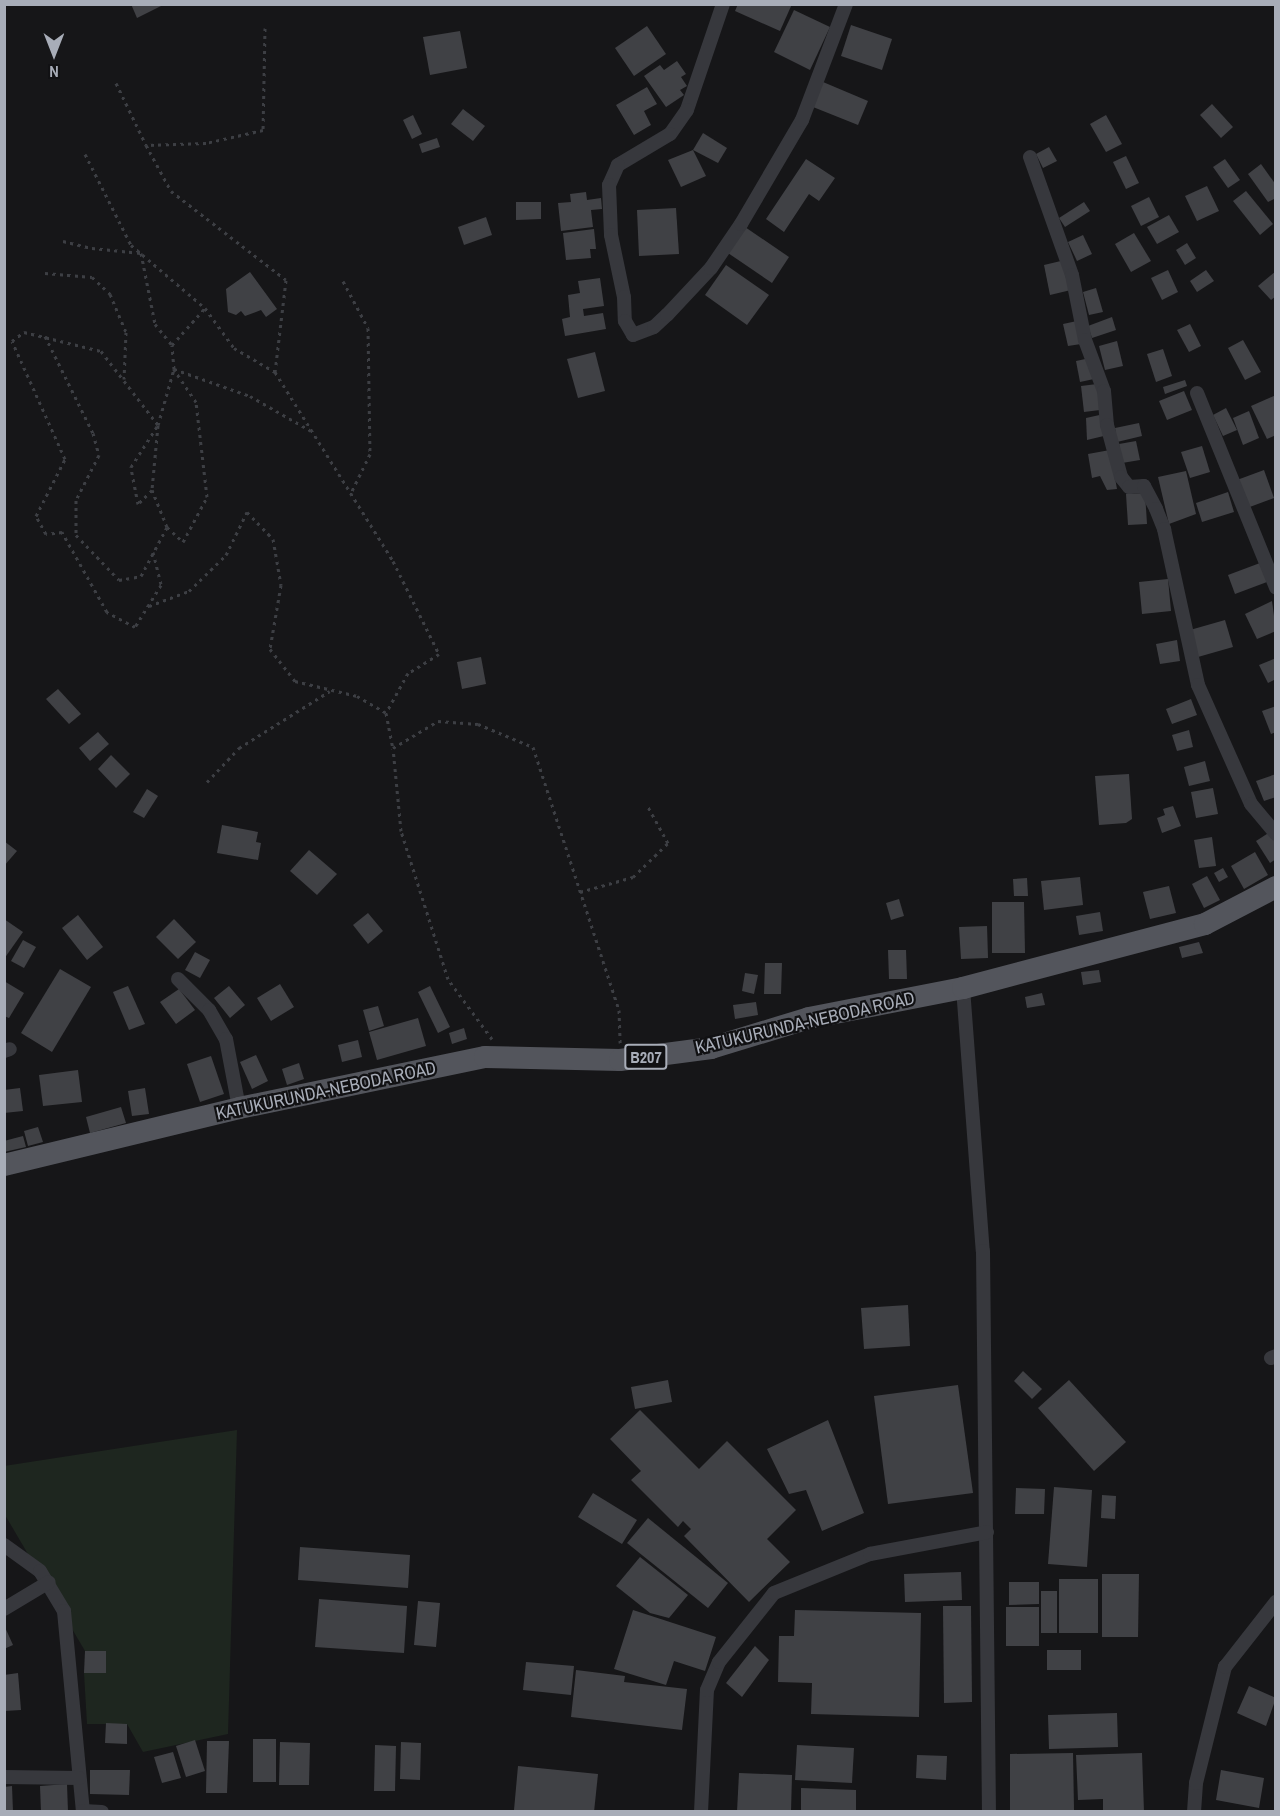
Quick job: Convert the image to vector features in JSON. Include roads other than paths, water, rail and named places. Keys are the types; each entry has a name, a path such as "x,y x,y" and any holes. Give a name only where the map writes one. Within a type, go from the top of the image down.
{"main road":[{"name":"KATUKURUNDA-NEBODA ROAD","path":"4,1165 239,1108 499,1057 620,1060 711,1048 809,1018 963,988 1205,924 1275,887"}],"street":[{"path":"723,4 718,29 687,110 670,134 618,165 609,185 611,235 624,297 625,321 633,334 654,327 667,315 711,268 741,224 802,120 846,4"},
{"path":"1030,157 1072,275 1085,340 1104,392 1107,425 1121,477 1129,487 1144,486 1156,508 1164,529 1198,685 1251,804 1275,834"},
{"path":"1197,393 1275,588"},
{"path":"178,979 209,1010 226,1039 239,1108"},
{"path":"963,988 983,1251 989,1812"},
{"path":"701,1812 707,1690 719,1662 774,1593 870,1554 987,1532"},
{"path":"4,1545 40,1571 49,1582 64,1611 69,1635 83,1811 102,1812"},
{"path":"4,1609 49,1582"},
{"path":"1194,1812 1196,1783 1225,1667 1275,1602"},
{"path":"4,1777 79,1778"}]}
